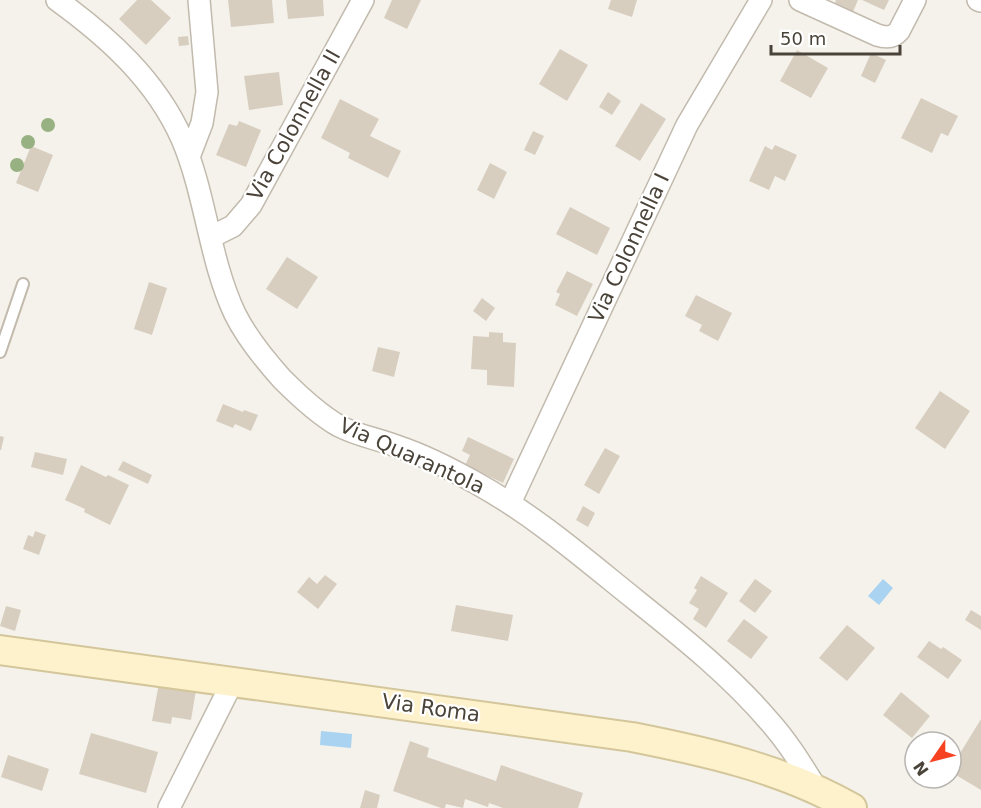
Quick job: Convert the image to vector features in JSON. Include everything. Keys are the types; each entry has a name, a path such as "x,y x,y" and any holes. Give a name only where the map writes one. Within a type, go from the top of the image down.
{"main road":[{"name":"Via Roma","path":"0,650 632,737 747,765 818,791 852,808"}],"street":[{"name":"Via Quarantola","path":"57,0 105,37 146,81 170,115 189,158 228,296 242,327 262,356 304,400 325,417 346,429 432,460 476,483 510,503 568,546 686,641 723,675 774,727 818,791"},
{"path":"189,158 204,115 207,92 199,0"},
{"name":"Via Colonnella II","path":"210,237 233,226 251,205 363,0"},
{"name":"Via Colonnella I","path":"510,503 687,125 761,0"},
{"path":"800,0 877,35 887,37 896,34 915,0"},
{"path":"169,808 233,681"}],"lane":[{"path":"0,352 23,284"}],"water":[{"path":"883,579 893,588 879,605 868,596"},
{"path":"321,731 352,734 351,748 320,745"}],"building":[{"path":"137,0 151,0 171,18 146,45 119,19"},
{"path":"228,0 272,0 274,23 231,27"},
{"path":"286,0 323,0 324,16 288,19"},
{"path":"392,0 421,0 407,29 384,18"},
{"path":"611,0 637,0 632,17 608,9"},
{"path":"836,0 858,0 852,14 834,6"},
{"path":"862,0 889,0 884,10"},
{"path":"188,36 189,45 179,46 178,37"},
{"path":"560,49 588,65 567,101 539,84"},
{"path":"797,50 828,68 811,98 780,81"},
{"path":"871,53 886,60 875,83 861,76"},
{"path":"279,72 283,105 249,110 244,76"},
{"path":"608,92 621,101 612,115 599,107"},
{"path":"921,98 958,116 948,136 941,133 932,153 901,138"},
{"path":"340,99 379,119 370,136 401,151 388,178 348,158 350,153 321,138"},
{"path":"641,103 666,119 640,161 615,146"},
{"path":"239,121 261,130 246,167 216,155 229,124 237,126"},
{"path":"533,131 544,136 535,155 524,150"},
{"path":"775,145 797,155 785,181 775,176 769,190 749,181 765,146 772,150"},
{"path":"31,146 53,155 38,192 16,183"},
{"path":"490,163 507,172 494,199 477,190"},
{"path":"570,207 610,228 597,255 556,234"},
{"path":"287,257 318,277 297,309 266,289"},
{"path":"567,271 593,284 577,316 555,305 560,294 556,292"},
{"path":"149,282 167,288 152,335 134,329"},
{"path":"696,295 732,313 718,341 699,331 702,325 685,316"},
{"path":"482,298 495,308 486,321 473,311"},
{"path":"489,332 503,333 503,342 516,343 514,387 487,385 487,370 471,369 473,336 489,337"},
{"path":"378,347 400,352 394,377 372,371"},
{"path":"940,391 970,411 945,449 915,428"},
{"path":"223,404 258,415 251,431 235,424 233,428 216,421"},
{"path":"0,436 4,437 1,450 0,450"},
{"path":"468,437 514,459 503,483 465,465 470,455 462,451"},
{"path":"605,448 620,456 599,494 584,485"},
{"path":"35,452 67,459 63,475 31,467"},
{"path":"123,461 152,475 148,484 118,470"},
{"path":"81,465 129,485 110,525 84,512 85,509 65,500"},
{"path":"583,506 595,513 588,527 576,520"},
{"path":"35,531 46,535 39,555 23,549 28,535 33,537"},
{"path":"325,575 337,584 318,609 297,592 309,577 317,584"},
{"path":"701,576 728,593 706,628 693,619 699,609 689,603 697,590 694,588"},
{"path":"755,579 772,591 755,613 739,601"},
{"path":"456,605 513,615 508,641 451,631"},
{"path":"6,606 21,610 15,631 0,626"},
{"path":"971,610 981,616 981,630 965,620"},
{"path":"744,619 768,637 751,659 727,641"},
{"path":"847,625 875,648 847,681 819,658"},
{"path":"929,641 962,660 948,679 917,657"},
{"path":"159,683 196,690 191,720 172,717 171,724 152,721"},
{"path":"901,692 930,716 919,730 903,731 883,715"},
{"path":"981,719 981,790 963,779 963,748"},
{"path":"91,733 158,752 146,793 79,774"},
{"path":"410,741 429,748 427,757 496,781 501,765 583,793 578,808 503,808 489,803 488,807 465,799 463,808 446,804 445,808 441,808 393,791"},
{"path":"8,755 49,769 42,791 1,777"},
{"path":"365,790 380,795 377,808 360,808"}]}
